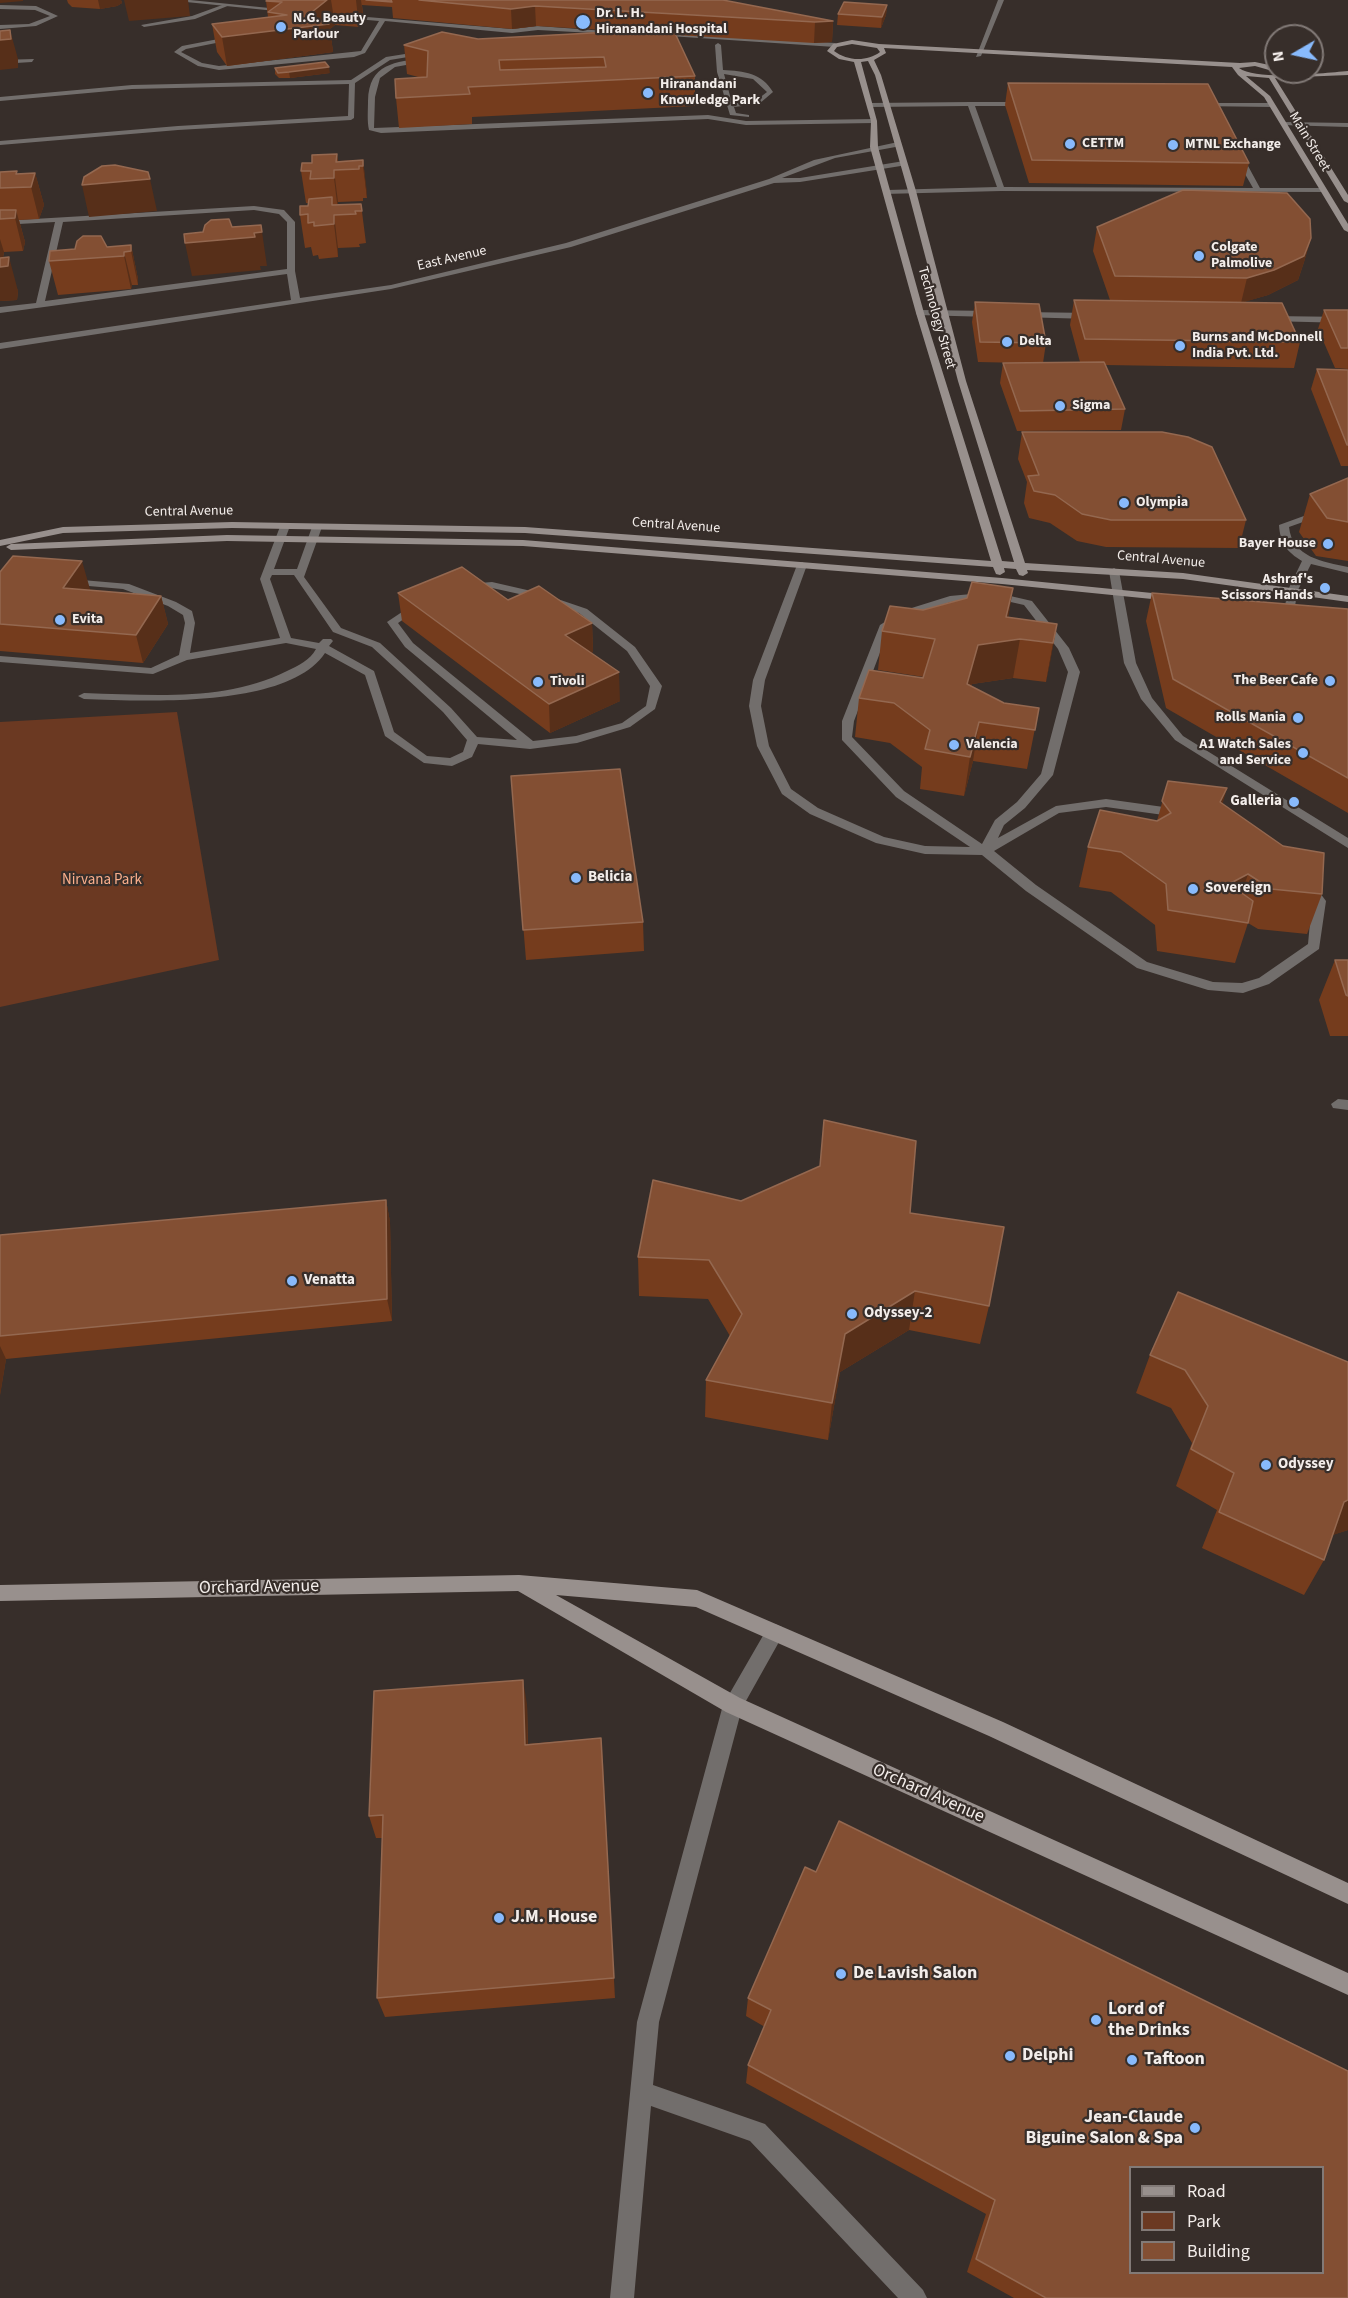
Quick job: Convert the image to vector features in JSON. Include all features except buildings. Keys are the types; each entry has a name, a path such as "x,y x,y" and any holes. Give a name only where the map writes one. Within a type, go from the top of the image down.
{"street":[{"path":"0,6 19,4 29,0"},
{"path":"36,8 44,0"},
{"path":"169,0 227,5 278,13 292,11"},
{"path":"979,54 1001,0"},
{"path":"144,25 193,18 227,5"},
{"path":"0,6 36,8 55,16 48,21 18,27 0,27"},
{"path":"338,15 512,31 531,37"},
{"path":"237,38 184,47 177,52 200,65 219,68 354,55 363,52 383,19"},
{"path":"534,20 618,26 628,33"},
{"path":"475,27 487,22"},
{"path":"512,31 538,28 639,33"},
{"path":"520,39 531,37 538,28"},
{"path":"651,34 754,43 836,46 862,42 879,46 979,54 1264,71"},
{"path":"812,35 836,46"},
{"path":"693,44 698,37"},
{"path":"612,40 635,41"},
{"path":"658,42 718,45 754,43"},
{"path":"718,45 720,72 733,116 835,113"},
{"path":"836,46 838,57 857,60 870,59 885,52 979,54"},
{"path":"879,46 885,52"},
{"path":"0,99 90,88 352,81 388,58 434,52"},
{"path":"870,59 912,191 976,428 1026,583"},
{"path":"0,62 32,60"},
{"path":"432,60 399,64 379,74 371,88 371,129 381,131 708,117 746,123 870,112 887,108 1030,104"},
{"name":"Technology Street","path":"857,60 870,112 874,147 920,313 1002,581"},
{"path":"1324,66 1348,66"},
{"path":"1238,70 1252,77 1264,74"},
{"name":"Main Street","path":"1238,70 1257,86 1272,105 1348,230"},
{"path":"720,72 743,73 756,77 767,85 770,92 765,99 754,105 729,105"},
{"path":"1324,73 1348,74"},
{"path":"0,143 178,128 351,118 352,81"},
{"name":"Main Street","path":"1280,84 1299,124 1348,201"},
{"path":"971,104 1001,189"},
{"path":"1186,105 1272,105"},
{"path":"1210,105 1215,114"},
{"path":"1284,124 1348,125"},
{"path":"1231,142 1258,190"},
{"name":"East Avenue","path":"0,346 391,287 568,245 772,181 786,173 807,166 874,147 898,144"},
{"path":"772,181 800,180 904,164"},
{"path":"887,192 1001,189 1323,190"},
{"path":"0,223 254,208 281,212 291,222 291,271 296,302"},
{"path":"40,304 60,219"},
{"path":"0,310 291,271"},
{"path":"920,313 1003,315"},
{"path":"1015,315 1098,316"},
{"path":"1265,319 1348,320"},
{"path":"956,428 976,428"},
{"path":"1348,503 1284,525 1283,533 1289,545 1314,564 1348,570"},
{"path":"285,526 265,579 286,640"},
{"name":"Central Avenue","path":"0,543 63,530 285,526 525,530 1184,576 1348,599"},
{"path":"317,527 299,577 337,630 375,645 447,710 473,740 530,745 577,739 626,725 651,707 656,686 631,649 583,611 536,595 492,585 453,589"},
{"name":"Central Avenue","path":"0,547 227,538 524,543 1026,583 1184,599"},
{"path":"1290,612 1293,590 1308,560"},
{"path":"802,565 759,680 755,706 763,746 786,791 814,811 880,840 925,850 985,851 1056,810 1106,802 1197,817"},
{"path":"1114,571 1130,663 1148,699 1179,738 1348,844"},
{"path":"267,572 300,572"},
{"path":"56,581 125,586 172,604 188,613 190,623 184,657"},
{"path":"985,851 999,823 1021,805 1047,775 1074,672 1063,648 1028,603 993,595 950,599 906,612 884,627 848,721 846,738 900,794 985,851 1030,888 1142,965 1213,987 1243,988 1263,981 1314,946 1319,900 1305,882 1296,876"},
{"path":"424,602 392,622 409,645 530,745"},
{"path":"84,696 171,699 273,684 318,657 322,647 337,630"},
{"path":"0,658 153,671 184,657 286,640 322,647 370,673 389,734 424,759 452,762 468,754 473,740"},
{"name":"Orchard Avenue","path":"519,1583 733,1705 1348,1984"},
{"name":"Orchard Avenue","path":"0,1593 519,1583 697,1599 996,1729 1348,1894"},
{"path":"622,2298 648,2022 733,1705 775,1632"},
{"path":"642,2092 757,2132 915,2298"}],"green space":[{"name":"Nirvana Park","path":"177,712 219,960 0,1007 0,722"}],"place":[{"name":"Dr. L. H. Hiranandani Hospital","path":"583,22"},
{"name":"N.G. Beauty Parlour","path":"281,27"},
{"name":"Hiranandani Knowledge Park","path":"648,93"},
{"name":"CETTM","path":"1070,144"},
{"name":"MTNL Exchange","path":"1173,145"},
{"name":"Colgate Palmolive","path":"1199,256"},
{"name":"Delta","path":"1007,342"},
{"name":"Burns and McDonnell India Pvt. Ltd.","path":"1180,346"},
{"name":"Sigma","path":"1060,406"},
{"name":"Olympia","path":"1124,503"},
{"name":"Bayer House","path":"1328,544"},
{"name":"Ashraf's Scissors Hands","path":"1325,588"},
{"name":"Evita","path":"60,620"},
{"name":"The Beer Cafe","path":"1330,681"},
{"name":"Tivoli","path":"538,682"},
{"name":"Rolls Mania","path":"1298,718"},
{"name":"Valencia","path":"954,745"},
{"name":"A1 Watch Sales and Service","path":"1303,753"},
{"name":"Galleria","path":"1294,802"},
{"name":"Belicia","path":"576,878"},
{"name":"Sovereign","path":"1193,889"},
{"name":"Venatta","path":"292,1281"},
{"name":"Odyssey-2","path":"852,1314"},
{"name":"Odyssey","path":"1266,1465"},
{"name":"J.M. House","path":"499,1918"},
{"name":"De Lavish Salon","path":"841,1974"},
{"name":"Lord of the Drinks","path":"1096,2020"},
{"name":"Delphi","path":"1010,2056"},
{"name":"Taftoon","path":"1132,2060"},
{"name":"Jean-Claude Biguine Salon & Spa","path":"1195,2128"}]}
